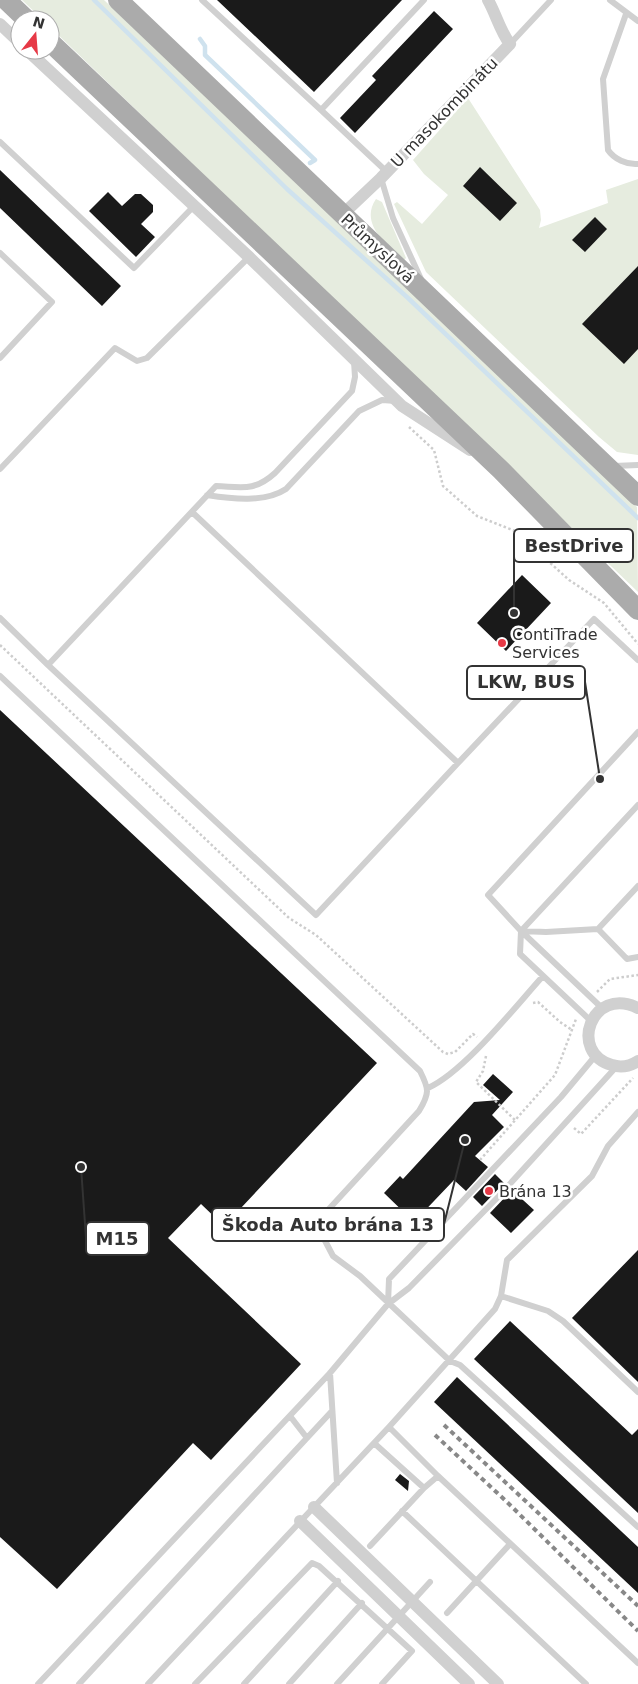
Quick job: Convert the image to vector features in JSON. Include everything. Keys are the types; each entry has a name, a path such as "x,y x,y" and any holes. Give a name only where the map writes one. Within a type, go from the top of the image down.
{"main road":[{"path":"6,0 16,10"},
{"name":"Průmyslová","path":"118,0 638,496"},
{"path":"60,51 501,470 638,610"}],"street":[{"name":"U masokombinátu","path":"343,214 384,175 510,44 504,36 498,18 488,0"},
{"path":"0,24 10,34"},
{"path":"39,60 249,257 397,401 501,470"},
{"path":"638,1008 620,1002 602,1008 591,1021 588,1039 596,1055 609,1065 626,1066 638,1061"},
{"path":"314,1507 498,1684"},
{"path":"300,1521 469,1684"}],"lane":[{"path":"202,0 322,110 384,175 393,218 427,294"},
{"path":"322,110 424,0"},
{"path":"510,44 551,0"},
{"path":"610,0 626,14 638,21"},
{"path":"626,14 603,80 608,150 612,156 624,162 638,164"},
{"path":"0,142 134,268 194,206"},
{"path":"0,253 52,302 0,358"},
{"path":"0,469 115,348 137,361 147,358 249,257"},
{"path":"48,665 216,486 249,488 263,484 352,391 355,377 354,360"},
{"path":"207,495 248,499 275,496 286,489 359,411 382,400 397,401"},
{"path":"603,463 621,466 638,465"},
{"path":"192,512 458,763"},
{"path":"0,618 316,915 594,619 638,660"},
{"path":"0,676 420,1071 428,1088 426,1100 419,1111 328,1210 322,1225 322,1235 334,1256 360,1276 450,1361 460,1365 638,1528"},
{"path":"602,1008 521,931 488,896 638,732"},
{"path":"591,1021 520,954 521,931 638,805"},
{"path":"521,931 546,932 598,929 638,886"},
{"path":"598,929 627,959 638,958"},
{"path":"428,1088 440,1083 457,1068 543,976"},
{"path":"388,1304 389,1279 561,1096 596,1055"},
{"path":"38,1684 330,1373 388,1304 409,1288 499,1196 616,1066"},
{"path":"148,1684 389,1427 495,1309 501,1296 507,1260 592,1176 608,1146 638,1112"},
{"path":"501,1296 548,1311 563,1321 638,1392"},
{"path":"330,1373 337,1482"},
{"path":"79,1684 332,1411"},
{"path":"290,1416 307,1438"},
{"path":"389,1427 438,1476 638,1663"},
{"path":"374,1443 424,1488"},
{"path":"370,1546 424,1488 438,1476"},
{"path":"402,1511 478,1580 586,1684"},
{"path":"447,1613 510,1544"},
{"path":"195,1684 307,1566 312,1563 320,1566 412,1651 382,1684"},
{"path":"244,1684 338,1582"},
{"path":"336,1684 430,1582"},
{"path":"289,1684 362,1603"}],"path":[{"path":"0,645 289,918 316,935 443,1052 448,1054 455,1052 473,1034 482,1042 488,1049 483,1071 476,1082 516,1120"},
{"path":"591,998 610,979 638,975"},
{"path":"531,1003 538,1002 572,1030"},
{"path":"480,1160 555,1075 579,1011"}],"shaded area":[{"path":"22,0 104,0 637,507 638,592 60,37 60,10 32,10"},
{"path":"468,98 540,210 541,220 539,228 608,203 606,190 638,179 638,455 617,452 599,437 426,272 394,204 397,202 422,224 448,195 424,174 413,160"},
{"path":"376,199 382,202 406,258 404,260 383,241 373,225 371,217 372,208"}],"building":[{"path":"217,0 402,0 314,92"},
{"path":"434,11 453,29 355,133 340,118 376,80 372,76"},
{"path":"480,167 517,203 500,221 463,186"},
{"path":"0,170 121,286 102,306 0,208"},
{"path":"108,192 122,206 135,194 141,194 153,205 153,212 141,224 155,237 136,257 89,211"},
{"path":"595,217 607,229 585,252 572,240"},
{"path":"638,266 638,349 624,364 582,324"},
{"path":"522,575 551,603 506,651 477,623"},
{"path":"0,710 377,1063 224,1226 201,1204 168,1238 301,1364 211,1460 193,1443 57,1589 0,1537"},
{"path":"493,1074 513,1092 492,1115 504,1127 475,1156 488,1167 466,1191 454,1180 414,1222 384,1193 400,1176 403,1179 474,1102 500,1100 483,1085"},
{"path":"495,1174 504,1183 482,1206 473,1197"},
{"path":"512,1190 534,1210 511,1233 490,1213"},
{"path":"638,1250 638,1382 572,1318"},
{"path":"510,1321 632,1435 638,1429 638,1513 474,1359"},
{"path":"457,1377 638,1547 638,1593 434,1402"},
{"path":"400,1474 409,1481 408,1491 395,1480"}],"waterway":[{"path":"94,0 287,189 408,298 638,518"},
{"path":"200,39 205,46 205,55 315,160 310,163"}],"railway":[{"path":"444,1425 638,1606"},
{"path":"435,1435 507,1502 638,1631"}],"place":[{"name":"BestDrive","path":"514,613"},
{"name":"ContiTrade Services","path":"502,643"},
{"name":"LKW, BUS","path":"600,779"},
{"name":"Škoda Auto brána 13","path":"465,1140"},
{"name":"M15","path":"81,1167"},
{"name":"Brána 13","path":"489,1191"}]}
